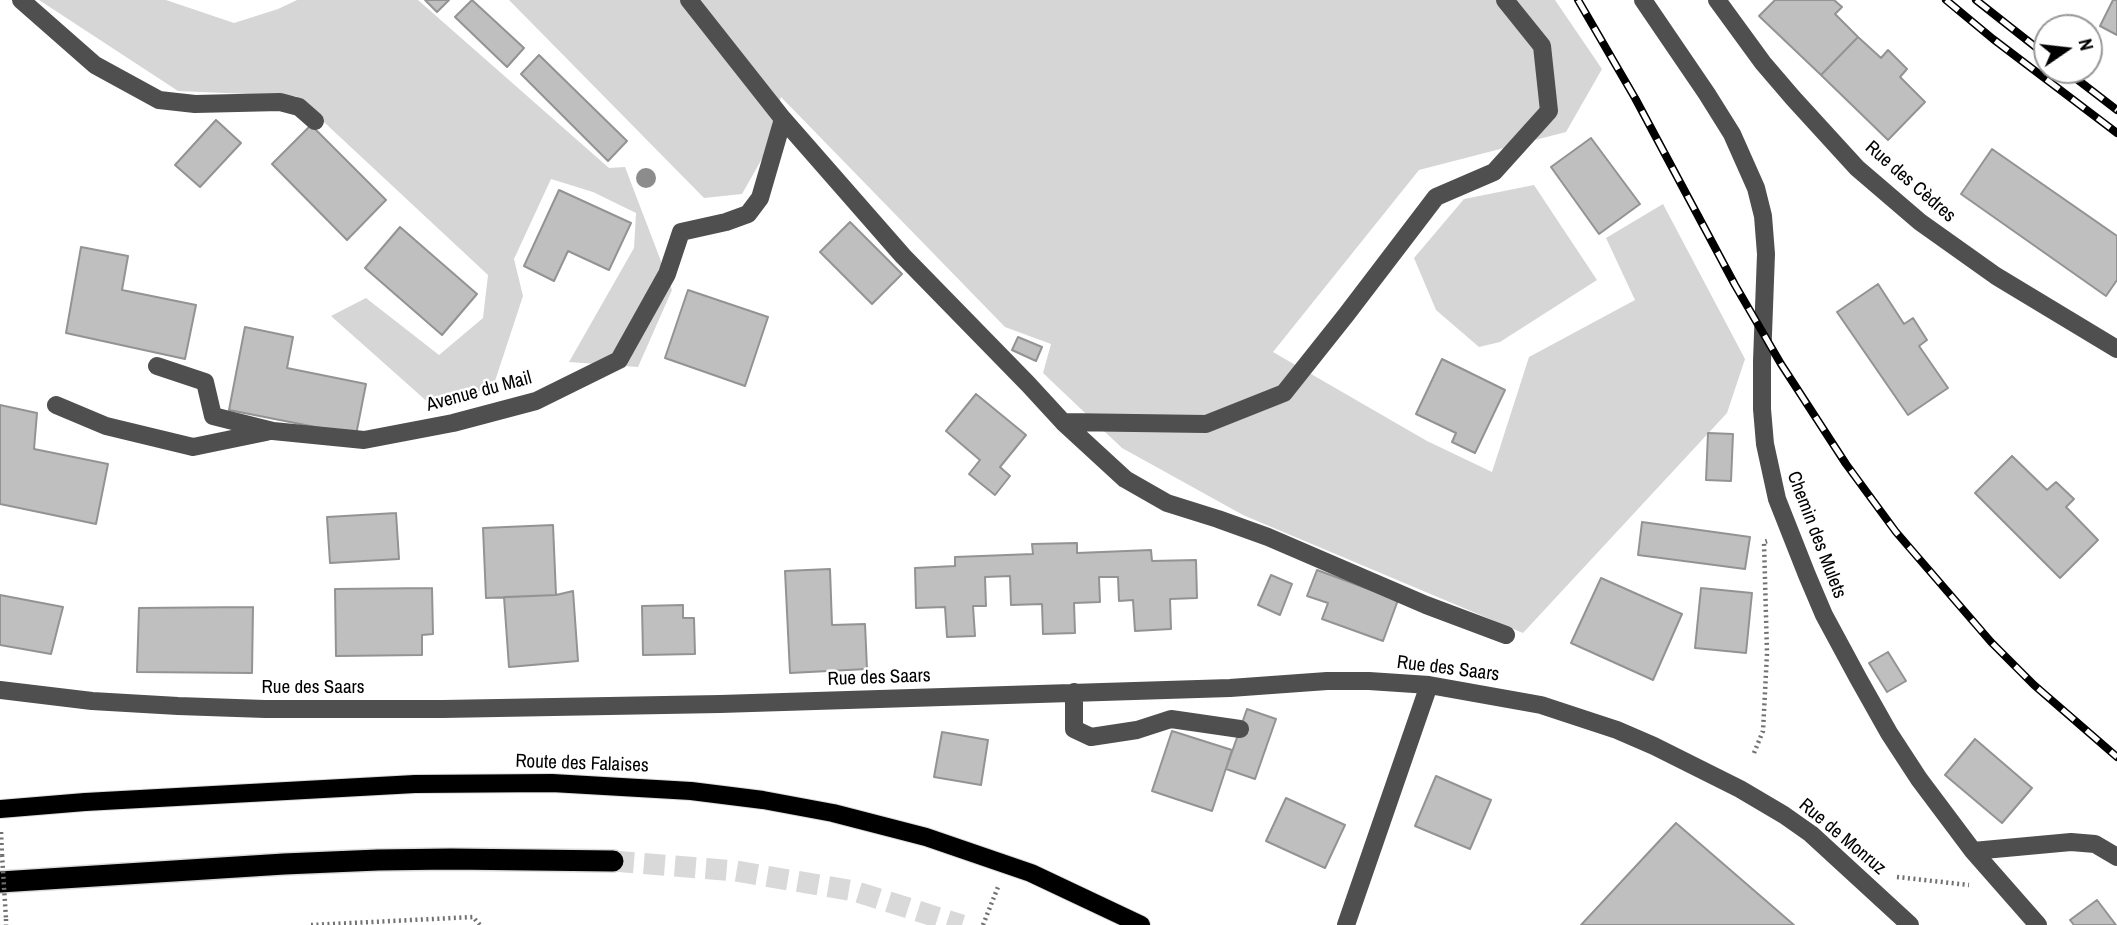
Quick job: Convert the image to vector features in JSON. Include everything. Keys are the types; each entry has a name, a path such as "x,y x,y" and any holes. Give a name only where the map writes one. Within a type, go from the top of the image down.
{"highway":[{"path":"0,882 271,864 379,860 613,861"}],"main road":[{"name":"Route des Falaises","path":"0,809 415,784 619,785 724,794 833,813 926,837 1007,864 1141,925"}],"street":[{"path":"20,0 95,65 159,100 195,104 280,102 299,107 315,121"},
{"path":"689,0 783,119 903,256 1063,422 1125,480 1167,503 1268,537 1426,605 1506,635"},
{"path":"1063,422 1206,424 1284,393 1436,197 1494,172 1549,111 1542,46 1505,0"},
{"name":"Chemin des Mulets","path":"1643,0 1732,134 1745,160 1761,206 1766,254 1762,409 1769,471 1777,499 1824,615 1889,733 1919,779 1973,851 2038,925"},
{"name":"Rue des Cèdres","path":"1717,0 1763,63 1857,168 1909,213 1996,276 2117,349"},
{"name":"Avenue du Mail","path":"273,431 364,440 453,422 536,401 619,360 667,274 681,232 748,214 760,198 783,119"},
{"path":"157,366 205,382 213,416 273,431"},
{"path":"56,405 106,426 193,447 273,431"},
{"name":"Rue des Saars","path":"0,690 113,703 265,709 538,709 1230,688 1327,681 1369,681 1429,685 1541,705 1581,717 1654,746 1740,789"},
{"path":"1346,925 1429,685"},
{"path":"1074,692 1074,729 1091,737 1137,730 1171,719 1240,729"},
{"name":"Rue de Monruz","path":"1740,789 1811,834 1910,925"},
{"path":"1973,851 2071,842 2095,845 2117,857"}],"path":[{"path":"1754,753 1763,731 1767,653 1764,542 1773,536"},
{"path":"2,855 6,922"},
{"path":"983,925 1007,864"},
{"path":"1897,877 1970,885"},
{"path":"311,925 473,917 480,925"}],"shaded area":[{"path":"39,0 166,0 234,23 297,0 418,0 609,168 625,167 672,290 638,367 569,362 634,248 636,213 593,192 551,179 514,259 523,296 493,387 431,405 331,316 366,298 439,355 483,318 488,275 296,96 178,91"},
{"path":"509,0 1555,0 1602,69 1566,132 1419,170 1273,352 1427,441 1492,472 1529,357 1635,300 1606,238 1663,204 1745,359 1727,413 1523,633 1243,515 1122,448 1043,373 1051,344 1005,327 781,97 763,157 742,194 704,198"},
{"path":"1534,185 1597,280 1500,342 1479,347 1436,310 1414,258 1464,199"}],"building":[{"path":"425,0 449,0 437,12"},
{"path":"472,0 524,48 507,67 455,17"},
{"path":"1775,0 1834,0 1842,7 1835,14 1858,37 1821,75 1759,16"},
{"path":"2113,0 2117,0 2117,35 2103,28 2103,20"},
{"path":"1858,37 1881,58 1888,50 1907,69 1900,77 1925,102 1888,140 1821,75"},
{"path":"539,55 627,141 608,161 521,74"},
{"path":"216,120 241,143 200,187 175,165"},
{"path":"311,125 386,200 347,240 272,164"},
{"path":"1591,138 1640,204 1599,234 1551,167"},
{"path":"1992,149 2117,236 2117,280 2106,296 1961,194"},
{"path":"559,190 631,223 609,270 568,251 554,281 524,266"},
{"path":"850,222 902,274 872,304 820,252"},
{"path":"400,227 477,294 442,335 365,268"},
{"path":"81,247 128,256 122,290 196,305 185,359 66,333"},
{"path":"1878,284 1904,324 1913,318 1927,340 1919,346 1948,388 1908,415 1837,312"},
{"path":"688,290 768,317 745,386 665,358"},
{"path":"245,327 293,337 287,368 366,384 356,435 229,410"},
{"path":"1018,337 1042,347 1036,361 1012,350"},
{"path":"1442,359 1505,390 1475,453 1452,442 1456,433 1416,414"},
{"path":"976,394 1026,435 1000,467 1010,476 995,495 969,474 980,460 946,431"},
{"path":"0,405 37,413 34,449 108,464 96,524 0,504"},
{"path":"1708,433 1733,434 1731,481 1706,480"},
{"path":"2012,456 2047,490 2056,482 2074,499 2066,507 2098,540 2060,578 1975,493"},
{"path":"396,513 399,559 330,563 327,517"},
{"path":"1642,522 1750,537 1745,569 1638,555"},
{"path":"553,525 556,595 486,598 483,528"},
{"path":"1077,543 1077,553 1151,550 1152,561 1196,560 1197,598 1170,599 1171,629 1135,631 1133,600 1119,601 1118,577 1099,577 1100,602 1074,603 1075,633 1043,634 1042,604 1011,605 1010,576 985,577 986,606 973,606 975,636 947,637 945,607 916,608 915,568 955,566 955,557 1033,554 1032,544"},
{"path":"830,569 832,625 865,624 867,669 790,673 785,571"},
{"path":"1317,570 1398,600 1383,641 1322,619 1328,603 1307,596"},
{"path":"1271,575 1292,584 1280,615 1258,605"},
{"path":"1601,578 1682,614 1653,680 1571,643"},
{"path":"432,588 433,634 422,635 422,655 336,656 335,589"},
{"path":"1701,588 1752,593 1746,653 1695,648"},
{"path":"573,591 578,661 509,667 504,597 556,595"},
{"path":"0,595 63,607 51,654 0,645"},
{"path":"683,605 683,618 694,618 695,654 643,655 642,606"},
{"path":"253,607 252,673 137,672 139,608"},
{"path":"1888,652 1906,681 1887,692 1869,663"},
{"path":"1247,709 1276,719 1255,779 1226,769"},
{"path":"1172,731 1232,750 1212,811 1152,791"},
{"path":"942,732 988,740 981,785 934,777"},
{"path":"1975,739 2032,788 2002,823 1945,775"},
{"path":"1436,776 1491,800 1470,849 1415,826"},
{"path":"1286,798 1345,825 1325,868 1266,841"},
{"path":"1676,823 1794,925 1581,925"},
{"path":"2097,900 2116,925 2074,925 2070,920"}],"tunnel":[{"path":"613,861 736,871 854,891 962,925"}],"railway":[{"path":"1578,0 1635,98 1735,285 1781,364 1846,464 1896,532 1991,642 2034,685 2117,757"},
{"path":"1946,0 2117,133"},
{"path":"1976,0 2033,45"},
{"path":"2083,84 2117,110"}]}
